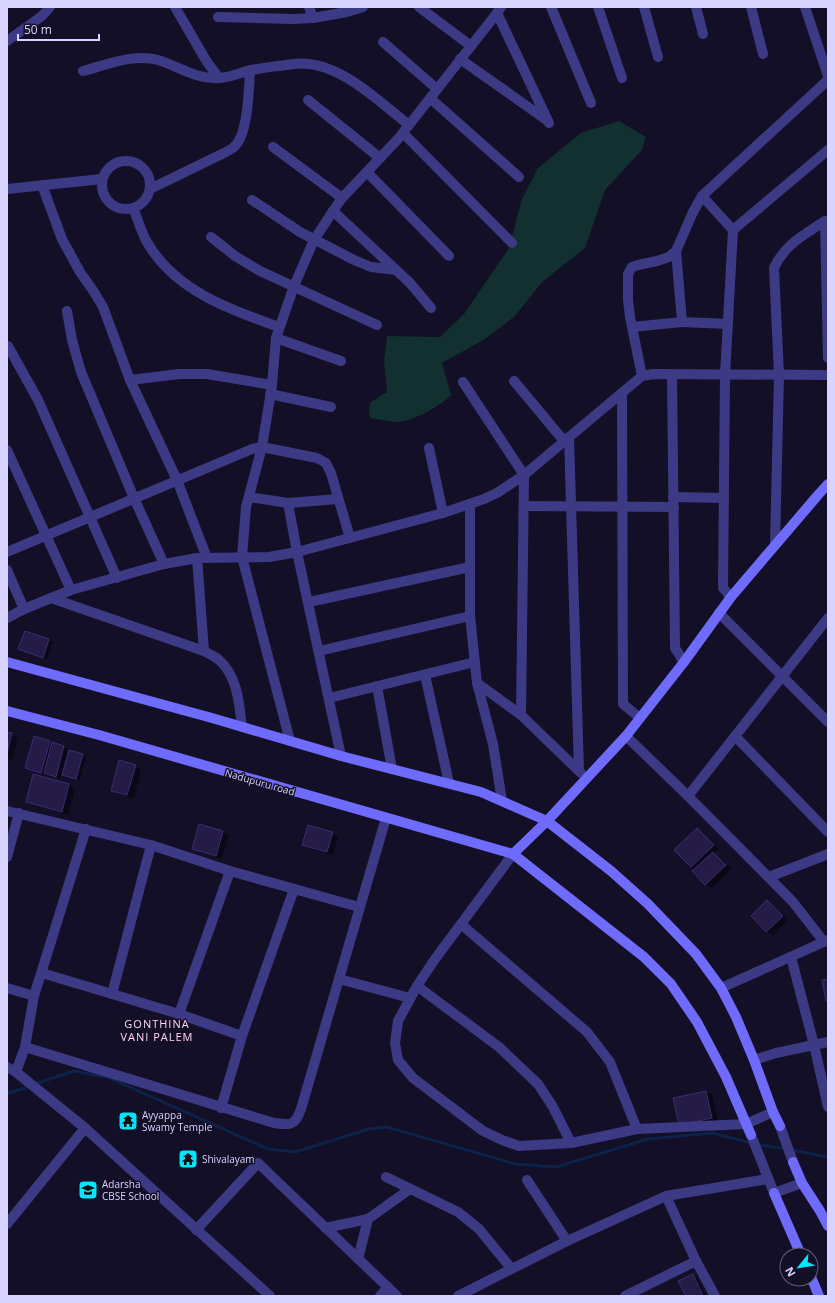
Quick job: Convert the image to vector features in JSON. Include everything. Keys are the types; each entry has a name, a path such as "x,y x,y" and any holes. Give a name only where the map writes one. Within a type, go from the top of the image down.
{"street":[{"path":"7,41 42,16 50,7"},
{"path":"175,7 207,62 219,78"},
{"path":"309,7 313,18"},
{"path":"218,17 292,19 313,18 347,12 363,7"},
{"path":"419,7 471,46"},
{"path":"551,7 591,103"},
{"path":"598,7 622,78"},
{"path":"644,7 658,57"},
{"path":"696,7 703,34"},
{"path":"751,7 764,54"},
{"path":"805,7 828,76"},
{"path":"290,741 242,557 246,507 262,446 271,390 276,338 294,286 314,240 333,211 342,198 406,129 460,59 499,10 549,122 460,59"},
{"path":"383,42 437,89"},
{"path":"84,71 119,61 142,58 157,60 191,74 219,78 250,70 296,64 314,64 336,72 353,81 406,129 512,243"},
{"path":"150,189 224,153 235,146 241,137 244,126 250,70"},
{"path":"642,376 628,300 628,274 632,267 669,257 676,250 702,196 828,80"},
{"path":"430,98 519,177"},
{"path":"308,100 380,158"},
{"path":"273,147 342,198"},
{"path":"733,230 828,150"},
{"path":"127,160 142,166 148,173 150,189 144,202 133,208 121,209 114,206 103,194 102,179 111,165 119,161 127,160"},
{"path":"367,172 449,256"},
{"path":"7,189 102,179"},
{"path":"42,185 62,239 80,272 103,307 130,380 177,480 202,558 204,651"},
{"path":"702,196 733,230 725,374 723,588 731,597"},
{"path":"252,200 314,240 370,267 396,270"},
{"path":"133,208 147,242 169,271 186,285 214,302 279,327"},
{"path":"333,211 410,283 432,308"},
{"path":"827,221 828,358"},
{"path":"775,545 779,375 774,268 780,256 790,245 827,221"},
{"path":"211,237 235,256 260,271 377,325"},
{"path":"676,250 682,322"},
{"path":"67,311 72,340 81,372 134,498 164,564"},
{"path":"632,327 682,322 728,324"},
{"path":"276,338 341,361"},
{"path":"8,346 38,400 117,578"},
{"path":"130,380 179,374 207,374 331,406"},
{"path":"7,618 24,609 71,590 164,564 202,558 269,556 298,552 443,513 470,504 497,493 524,475 642,376 653,374 828,375"},
{"path":"672,374 675,648 684,662"},
{"path":"514,381 567,439 571,507 579,771"},
{"path":"463,382 524,475 521,715"},
{"path":"622,393 623,704 640,718"},
{"path":"7,552 177,480 262,446 317,458 326,463 331,473 350,538"},
{"path":"429,448 443,513"},
{"path":"7,450 71,590"},
{"path":"773,1112 746,1124 636,1129 570,1143 519,1146 483,1131 413,1078 398,1060 395,1043 398,1021 417,986 435,959 513,854 547,821 626,736 684,662 731,597 828,484"},
{"path":"249,497 288,503 338,499"},
{"path":"524,506 622,507 724,498"},
{"path":"288,503 341,756"},
{"path":"470,504 470,616 477,683 493,744 502,801"},
{"path":"309,602 470,567"},
{"path":"7,570 24,609"},
{"path":"51,598 204,651 218,658 228,670 238,696 242,727"},
{"path":"719,613 828,722"},
{"path":"319,651 470,616"},
{"path":"688,796 828,618"},
{"path":"7,662 341,756 481,792 547,821 611,871 648,904 696,954 720,988 736,1017 802,1183 828,1226"},
{"path":"329,698 475,662"},
{"path":"424,675 448,783"},
{"path":"477,683 521,715 586,779"},
{"path":"377,686 392,769"},
{"name":"Nadupuru road","path":"7,711 99,735 513,854"},
{"path":"626,736 793,902 826,941 720,988"},
{"path":"736,736 828,832"},
{"path":"7,811 151,845 230,871 359,907"},
{"path":"7,857 19,813"},
{"path":"25,1047 274,1123 287,1125 294,1122 297,1119 301,1109 386,818"},
{"path":"86,829 34,996 25,1047 16,1073 86,1128 270,1296"},
{"path":"112,994 151,845"},
{"path":"513,854 644,956 671,984 697,1022 726,1078 798,1247"},
{"path":"769,878 828,854"},
{"path":"179,1014 230,871"},
{"path":"221,1108 242,1036 294,889"},
{"path":"462,924 587,1032 610,1062 625,1096 636,1129"},
{"path":"791,957 814,1045 828,1107"},
{"path":"42,972 179,1014 242,1036"},
{"path":"339,979 410,998"},
{"path":"417,986 499,1047 538,1084 553,1106 570,1143"},
{"path":"7,988 34,996"},
{"path":"754,1060 776,1053 828,1042"},
{"path":"7,1224 86,1128"},
{"path":"196,1230 258,1164 397,1296"},
{"path":"386,1177 458,1212 479,1229 511,1268"},
{"path":"458,1296 567,1241 666,1196 768,1179"},
{"path":"527,1180 567,1241"},
{"path":"774,1193 802,1183"},
{"path":"325,1228 368,1219 410,1189"},
{"path":"666,1196 696,1261 715,1296"},
{"path":"358,1259 368,1219"},
{"path":"625,1296 696,1261"},
{"path":"380,1296 388,1288"}],"green space":[{"path":"619,121 646,137 642,150 605,190 585,248 542,282 514,317 485,339 442,363 451,395 446,400 417,417 402,421 395,422 370,418 369,408 371,402 387,392 384,360 387,336 440,337 464,314 509,248 522,199 538,168 581,133"}],"building":[{"path":"25,631 49,639 43,658 18,649"},
{"path":"7,732 12,733 7,753"},
{"path":"34,736 50,741 41,773 25,768"},
{"path":"52,742 64,746 56,777 44,773"},
{"path":"69,750 83,754 76,779 62,775"},
{"path":"119,760 136,765 127,795 111,791"},
{"path":"33,774 69,784 62,812 26,802"},
{"path":"199,824 223,831 216,856 192,849"},
{"path":"308,825 333,832 327,852 302,845"},
{"path":"697,828 714,845 691,867 674,850"},
{"path":"713,852 726,865 705,885 692,871"},
{"path":"767,900 783,916 766,932 751,916"},
{"path":"828,979 828,1001 826,1001 822,980"},
{"path":"706,1091 712,1118 679,1125 673,1098"},
{"path":"693,1274 703,1296 686,1296 678,1281"}],"waterway":[{"path":"35,1084 74,1071 107,1077 268,1149 295,1152 369,1129 387,1127 515,1164 556,1167 648,1139 712,1133 751,1143"},
{"path":"7,1094 30,1086"},
{"path":"756,1144 786,1149"},
{"path":"792,1150 828,1157"}],"place":[{"name":"Ayyappa Swamy Temple","path":"128,1121"},
{"name":"Shivalayam","path":"188,1159"},
{"name":"Adarsha CBSE School","path":"88,1190"}],"district":[{"name":"GONTHINA VANI PALEM","path":"157,1030"}]}
